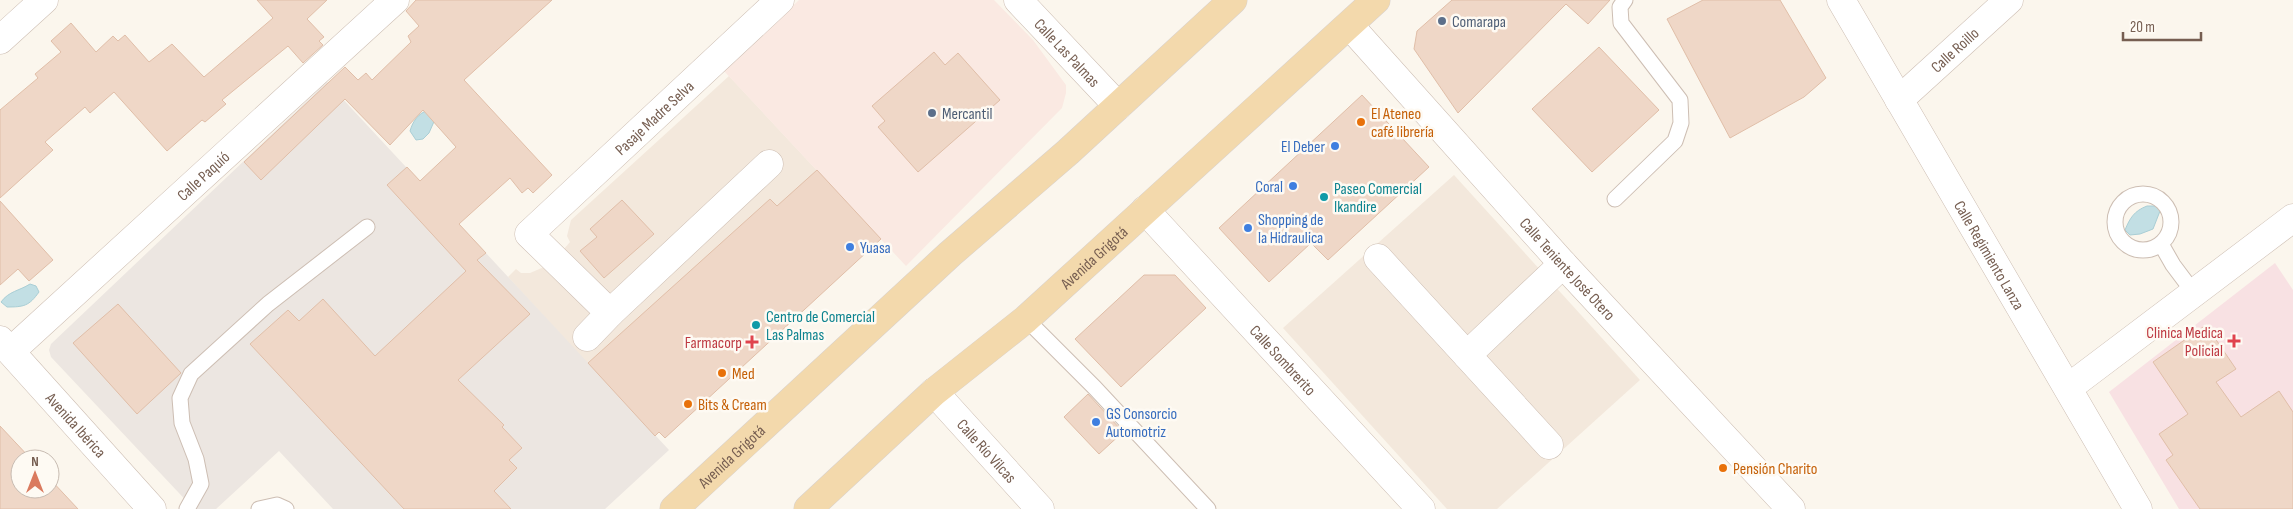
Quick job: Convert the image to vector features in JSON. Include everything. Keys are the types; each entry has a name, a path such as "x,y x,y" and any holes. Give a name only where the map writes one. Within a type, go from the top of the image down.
{"main road":[{"name":"Avenida Grigotá","path":"674,509 950,254 1118,106 1233,0"},
{"name":"Avenida Grigotá","path":"808,509 934,392 1026,319 1144,210 1350,26 1376,0"}],"street":[{"path":"0,40 44,0"},
{"name":"Calle Paquió","path":"5,346 394,0"},
{"name":"Pasaje Madre Selva","path":"610,313 529,234 780,0"},
{"name":"Calle Las Palmas","path":"1018,0 1118,106"},
{"name":"Calle Regimiento Lanza","path":"1841,0 2138,509"},
{"name":"Calle Roillo","path":"1899,100 2009,0"},
{"name":"Calle Teniente José Otero","path":"1350,26 1563,264 1791,509"},
{"path":"587,337 610,313 769,164"},
{"name":"Calle Sombrerito","path":"1144,210 1421,509"},
{"path":"2068,388 2293,218"},
{"path":"1378,258 1549,445"},
{"path":"1467,355 1563,264"},
{"name":"Avenida Ibérica","path":"5,346 152,509"},
{"name":"Calle Río Vilcas","path":"934,392 1040,509"}],"lane":[{"path":"1615,198 1675,141 1681,123 1680,100 1621,23 1620,7 1625,0"},
{"path":"187,509 201,484 196,459 182,424 180,398 191,374 268,304 367,227"},
{"path":"2161,244 2173,265 2194,293"},
{"path":"1026,319 1095,388 1208,509"},
{"path":"259,509 277,505 286,509"}],"shaded area":[{"path":"799,0 994,0 1033,40 1066,85 1062,108 906,266 724,71"},
{"path":"729,76 852,208 631,411 508,277 516,269 521,273 530,273 551,264 570,242 567,236 571,220"},
{"path":"327,82 669,450 605,509 333,509 279,451 216,509 194,509 51,357 49,350 51,344"},
{"path":"1454,175 1640,380 1497,509 1447,509 1283,328"},
{"name":"Clinica Medica Policial","path":"2275,263 2293,290 2293,509 2179,509 2109,392"}],"water":[{"path":"429,110 436,117 429,133 423,139 416,140 410,131 413,124 419,115"},
{"path":"2147,206 2155,206 2160,211 2153,229 2140,234 2130,235 2125,230 2131,218 2139,210"},
{"path":"30,284 36,286 39,292 29,303 18,307 7,307 1,302 11,293"}],"building":[{"path":"257,0 327,0 307,19 324,37 319,41 323,45 303,63 288,46 222,100 226,104 205,122 202,120 167,151 114,92 90,113 85,107 45,142 53,150 0,198 0,110 38,78 35,74 61,52 51,41 71,23 96,52 113,36 118,41 125,35 149,62 172,44 204,77 273,18"},
{"path":"416,0 552,0 464,80 552,175 533,193 528,188 522,193 510,178 459,224 486,253 477,260 530,314 458,380 504,425 502,427 522,448 509,460 517,468 494,491 511,509 404,509 250,344 288,310 299,321 323,299 375,356 466,271 387,185 407,167 420,181 456,147 423,110 390,145 345,99 261,180 244,162 345,67 358,80 366,73 372,80 411,42 408,36 419,26 406,11"},
{"path":"1452,0 1610,0 1588,24 1566,4 1458,113 1414,49 1417,31"},
{"path":"1703,0 1780,0 1826,78 1804,97 1730,138 1667,19"},
{"path":"1599,47 1659,110 1592,172 1532,109"},
{"name":"Mercantil","path":"934,52 945,65 958,53 1000,100 918,172 878,127 885,121 872,106"},
{"name":"Paseo Comercial Ikandire","path":"1362,95 1429,167 1328,260 1311,243 1269,282 1219,228"},
{"path":"817,170 881,239 665,438 659,432 655,436 588,363 770,199 777,206"},
{"path":"622,200 654,234 604,278 580,251 597,237 590,229"},
{"path":"0,201 53,260 29,281 18,269 0,285"},
{"path":"1144,275 1175,275 1206,308 1121,387 1075,339"},
{"path":"118,304 181,373 137,414 73,343"},
{"path":"2206,325 2236,369 2216,382 2241,417 2279,391 2293,412 2293,509 2200,509 2166,460 2173,455 2159,434 2188,414 2153,362"},
{"name":"GS Consorcio Automotriz","path":"1088,394 1123,432 1099,454 1064,417"},
{"path":"0,426 22,449 10,449 10,499 60,499 60,490 78,509 0,509"}],"place":[{"name":"Comarapa","path":"1442,21"},
{"name":"Mercantil","path":"932,113"},
{"name":"El Ateneo café librería","path":"1361,122"},
{"name":"El Deber","path":"1335,146"},
{"name":"Coral","path":"1293,186"},
{"name":"Paseo Comercial Ikandire","path":"1324,197"},
{"name":"Shopping de la Hidraulica","path":"1248,228"},
{"name":"Yuasa","path":"850,247"},
{"name":"Centro de Comercial Las Palmas","path":"756,325"},
{"name":"Clinica Medica Policial","path":"2234,341"},
{"name":"Farmacorp","path":"752,342"},
{"name":"Med","path":"722,373"},
{"name":"Bits & Cream","path":"688,404"},
{"name":"GS Consorcio Automotriz","path":"1096,422"},
{"name":"Pensión Charito","path":"1723,468"}]}
